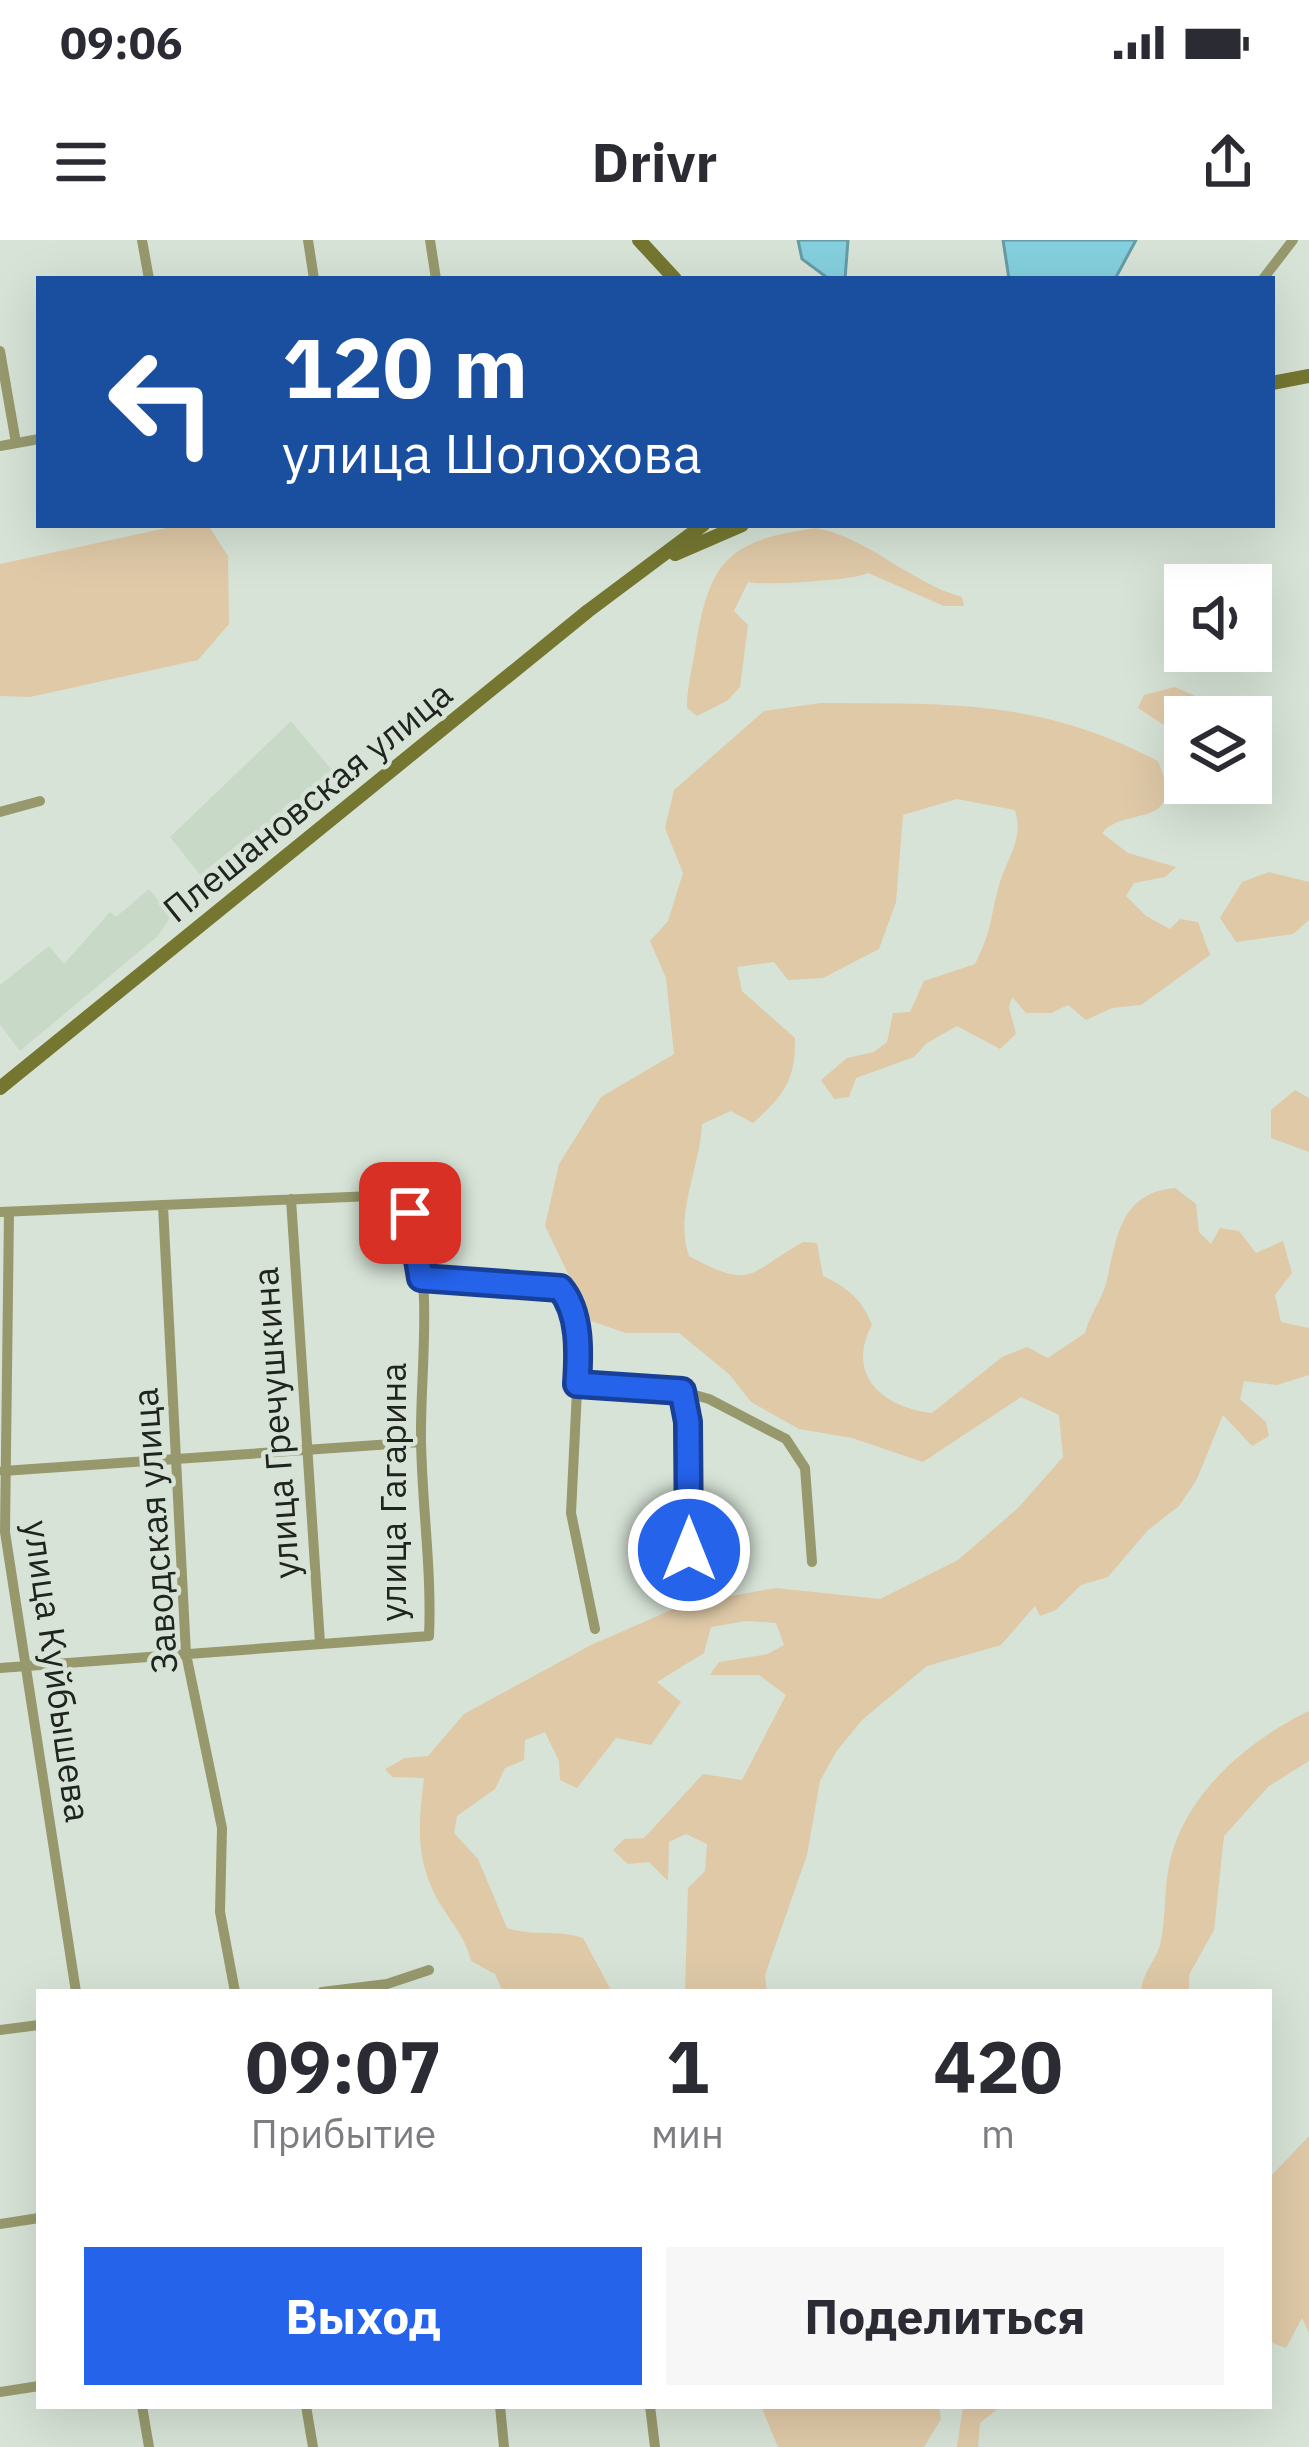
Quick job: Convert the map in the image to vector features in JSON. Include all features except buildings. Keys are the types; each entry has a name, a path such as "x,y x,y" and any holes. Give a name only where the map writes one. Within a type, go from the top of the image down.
{"main road":[{"path":"639,240 672,276"},
{"path":"1275,382 1309,376"},
{"path":"654,564 699,528"},
{"path":"654,564 735,528"},
{"name":"Плешановская улица","path":"0,1088 654,564"}],"street":[{"path":"142,240 148,276"},
{"path":"308,240 314,276"},
{"path":"430,240 436,276"},
{"path":"1266,276 1293,240"},
{"path":"0,351 16,443"},
{"path":"0,446 36,440"},
{"path":"0,812 40,801"},
{"name":"улица Гагарина","path":"0,1668 429,1636 421,1442 421,1278 410,1213 391,1198 291,1199"},
{"path":"5,1212 291,1199"},
{"name":"улица Гречушкина","path":"291,1199 320,1643"},
{"name":"Заводская улица","path":"163,1206 186,1654 222,1828 220,1912 234,1989"},
{"name":"улица Куйбышева","path":"5,1212 5,1532 76,1989"},
{"path":"421,1278 513,1286 542,1283 560,1288 570,1300 579,1350 571,1513 595,1629"},
{"path":"577,1384 682,1391 752,1419 786,1439 805,1468 812,1562"},
{"path":"682,1391 688,1422 689,1592"},
{"path":"3,1471 421,1442"},
{"path":"346,1989 387,1984 429,1970"},
{"path":"0,2030 36,2025"},
{"path":"0,2224 36,2218"},
{"path":"0,2392 36,2386"},
{"path":"143,2409 149,2447"},
{"path":"307,2409 313,2447"},
{"path":"500,2409 504,2447"},
{"path":"650,2409 655,2447"}],"shaded area":[{"path":"166,528 210,528 228,556 229,624 198,660 30,697 0,696 0,564"},
{"path":"816,528 854,541 962,597 964,606 944,606 868,573 810,582 748,582 734,611 748,625 740,687 727,701 697,716 687,708 689,683 702,615 717,574 743,548"},
{"path":"1175,687 1195,696 1164,696 1164,725 1138,708 1144,695"},
{"path":"821,703 994,709 1073,726 1158,761 1164,780 1160,807 1113,824 1102,833 1128,853 1176,867 1165,877 1134,883 1126,896 1146,916 1170,929 1180,919 1198,922 1210,955 1141,1005 1112,1008 1086,1020 1068,1005 1051,1013 1026,1013 1012,997 1009,1007 1016,1034 1000,1049 957,1026 927,1043 914,1057 856,1078 849,1097 834,1099 821,1080 847,1058 874,1052 887,1042 893,1013 910,1012 924,981 975,964 1016,839 1015,810 957,799 903,815 896,902 879,949 823,978 788,980 774,962 737,967 742,991 795,1038 793,1065 780,1095 753,1123 731,1111 702,1124 686,1208 685,1241 689,1256 739,1275 760,1269 803,1242 817,1243 823,1276 853,1295 872,1325 863,1359 874,1386 898,1404 932,1413 1002,1357 1027,1347 1048,1358 1085,1333 1105,1287 1124,1220 1143,1198 1175,1188 1196,1204 1199,1232 1211,1244 1220,1228 1239,1231 1256,1253 1283,1241 1292,1273 1275,1295 1281,1322 1309,1328 1309,1375 1277,1385 1244,1381 1240,1399 1266,1422 1269,1436 1252,1446 1223,1415 1197,1479 1179,1506 1148,1530 1108,1577 1081,1585 1056,1610 1040,1616 1035,1606 1001,1645 927,1666 862,1720 820,1781 807,1855 765,1975 767,1989 685,1989 688,1888 705,1871 707,1844 686,1834 669,1842 668,1881 649,1862 628,1864 613,1850 624,1839 644,1838 703,1774 742,1780 786,1695 759,1675 710,1675 719,1662 768,1654 784,1645 776,1623 746,1621 711,1627 704,1653 657,1682 681,1702 651,1745 616,1738 577,1788 560,1780 559,1761 545,1732 525,1740 524,1760 505,1768 495,1789 457,1816 454,1833 478,1859 507,1928 583,1938 610,1989 502,1989 495,1974 471,1961 428,1878 420,1836 424,1778 392,1777 385,1769 405,1758 428,1756 464,1714 591,1645 685,1604 776,1588 880,1599 958,1560 1018,1508 1063,1457 1059,1415 1021,1397 923,1462 852,1438 799,1429 751,1402 730,1375 679,1333 626,1333 591,1321 545,1226 559,1164 601,1097 674,1054 666,978 650,941 668,921 683,873 665,828 674,790 764,711"},
{"path":"291,721 341,781 263,846 252,833 200,875 170,837"},
{"path":"1269,872 1309,882 1309,920 1293,934 1236,942 1220,918 1242,882"},
{"path":"149,889 171,916 158,936 20,1051 0,1025 0,985 49,946 64,964 110,912 116,917"},
{"path":"1295,1090 1309,1098 1309,1152 1271,1138 1271,1110"},
{"path":"1309,1711 1309,1761 1269,1786 1224,1836 1214,1930 1189,1975 1189,1989 1142,1989 1161,1941 1169,1866 1188,1816 1221,1773"},
{"path":"1309,2136 1309,2333 1302,2318 1286,2348 1272,2343 1272,2175"},
{"path":"762,2409 939,2409 941,2419 924,2447 778,2447"},
{"path":"963,2409 998,2409 980,2423 978,2447 957,2447"}],"water":[{"path":"798,240 848,240 845,276 825,276 802,259"},
{"path":"1003,240 1136,240 1117,276 1009,276"}],"route":[{"path":"410,1213 421,1278 513,1286 542,1283 560,1288 570,1300 579,1350 577,1384 682,1391 688,1422 689,1550"}]}
